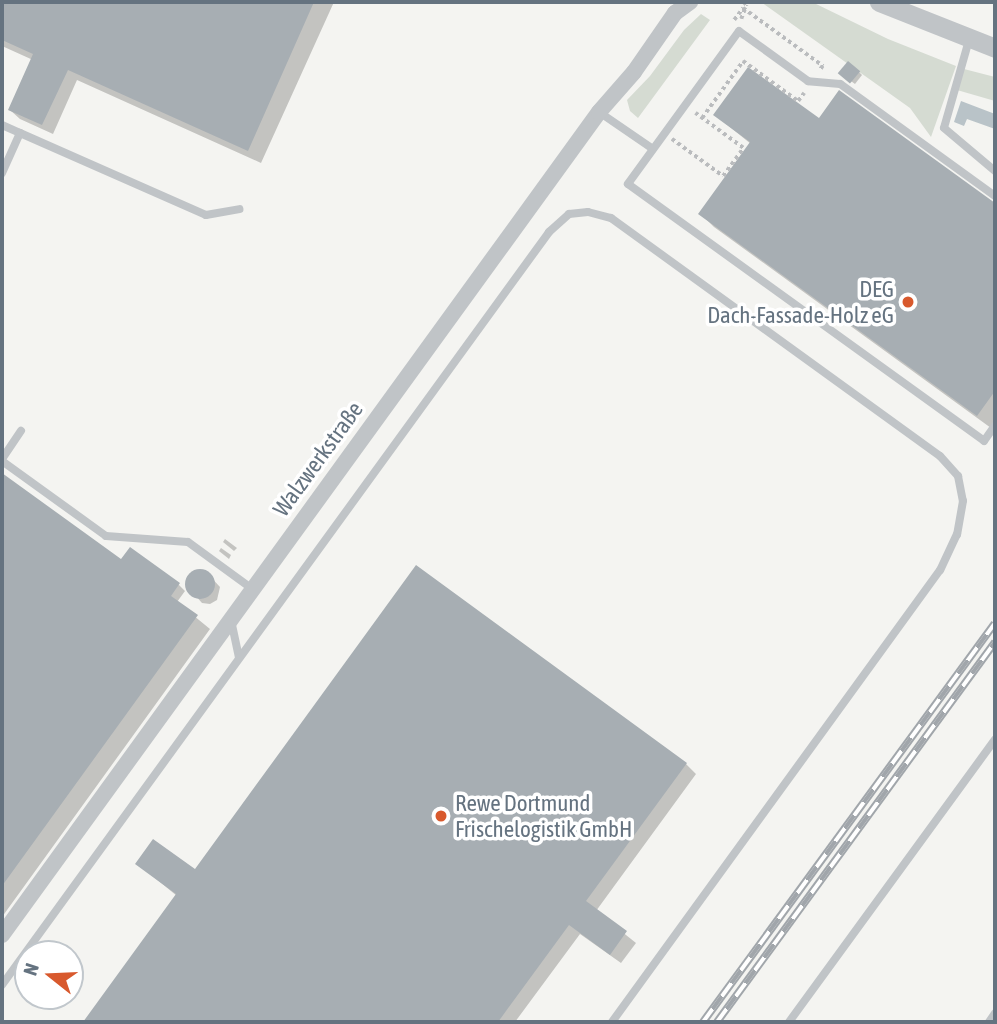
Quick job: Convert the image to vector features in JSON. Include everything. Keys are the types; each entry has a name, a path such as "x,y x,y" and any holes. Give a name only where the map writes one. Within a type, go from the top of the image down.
{"street":[{"name":"Walzwerkstraße","path":"2,935 251,588 599,112 634,72 676,7 690,2"},
{"path":"879,2 995,48"}],"lane":[{"path":"995,196 840,83 812,82 739,31 628,184 984,441 995,425"},
{"path":"969,38 944,128 995,171"},
{"path":"599,112 653,149"},
{"path":"2,125 206,215 239,209"},
{"path":"2,173 20,133"},
{"path":"2,985 550,232 569,214 588,212 611,218 940,456 958,476 963,502 957,534 940,570 612,1022"},
{"path":"21,431 2,460 106,536 188,542 251,588"},
{"path":"230,617 239,657"},
{"path":"789,1022 995,739"},
{"path":"989,1022 995,1013"}],"path":[{"path":"702,118 743,61 798,101 823,66 743,8 729,27"},
{"path":"664,134 723,176 743,148 684,106"}],"shaded area":[{"path":"761,2 812,2 888,39 956,66 931,137 910,108"},
{"path":"701,14 710,20 638,118 630,111 627,100 650,76 684,30"},
{"path":"964,69 995,77 995,101 957,90"},
{"path":"961,101 995,114 995,129 967,119 964,126 954,122"}],"building":[{"path":"2,2 314,2 248,151 68,70 42,125 8,110 33,54 2,40"},
{"path":"848,61 860,71 850,84 838,73"},
{"name":"DEG Dach-Fassade-Holz eG","path":"748,67 819,118 839,90 995,203 995,391 977,416 698,214 750,142 713,115"},
{"path":"2,473 121,559 130,547 180,583 171,596 198,615 2,886"},
{"name":"Rewe Dortmund Frischelogistik GmbH","path":"416,565 687,763 586,901 627,931 610,955 569,925 498,1022 83,1022 176,894 135,864 153,839 195,869"},
{"path":"200,569 206,570 214,578 214,590 206,598 200,599 194,598 186,590 185,584 186,578 194,570"}],"railway":[{"path":"703,1022 995,623"},
{"path":"717,1022 995,642"}],"place":[{"name":"DEG Dach-Fassade-Holz eG","path":"908,302"},
{"name":"Rewe Dortmund Frischelogistik GmbH","path":"441,816"}]}
